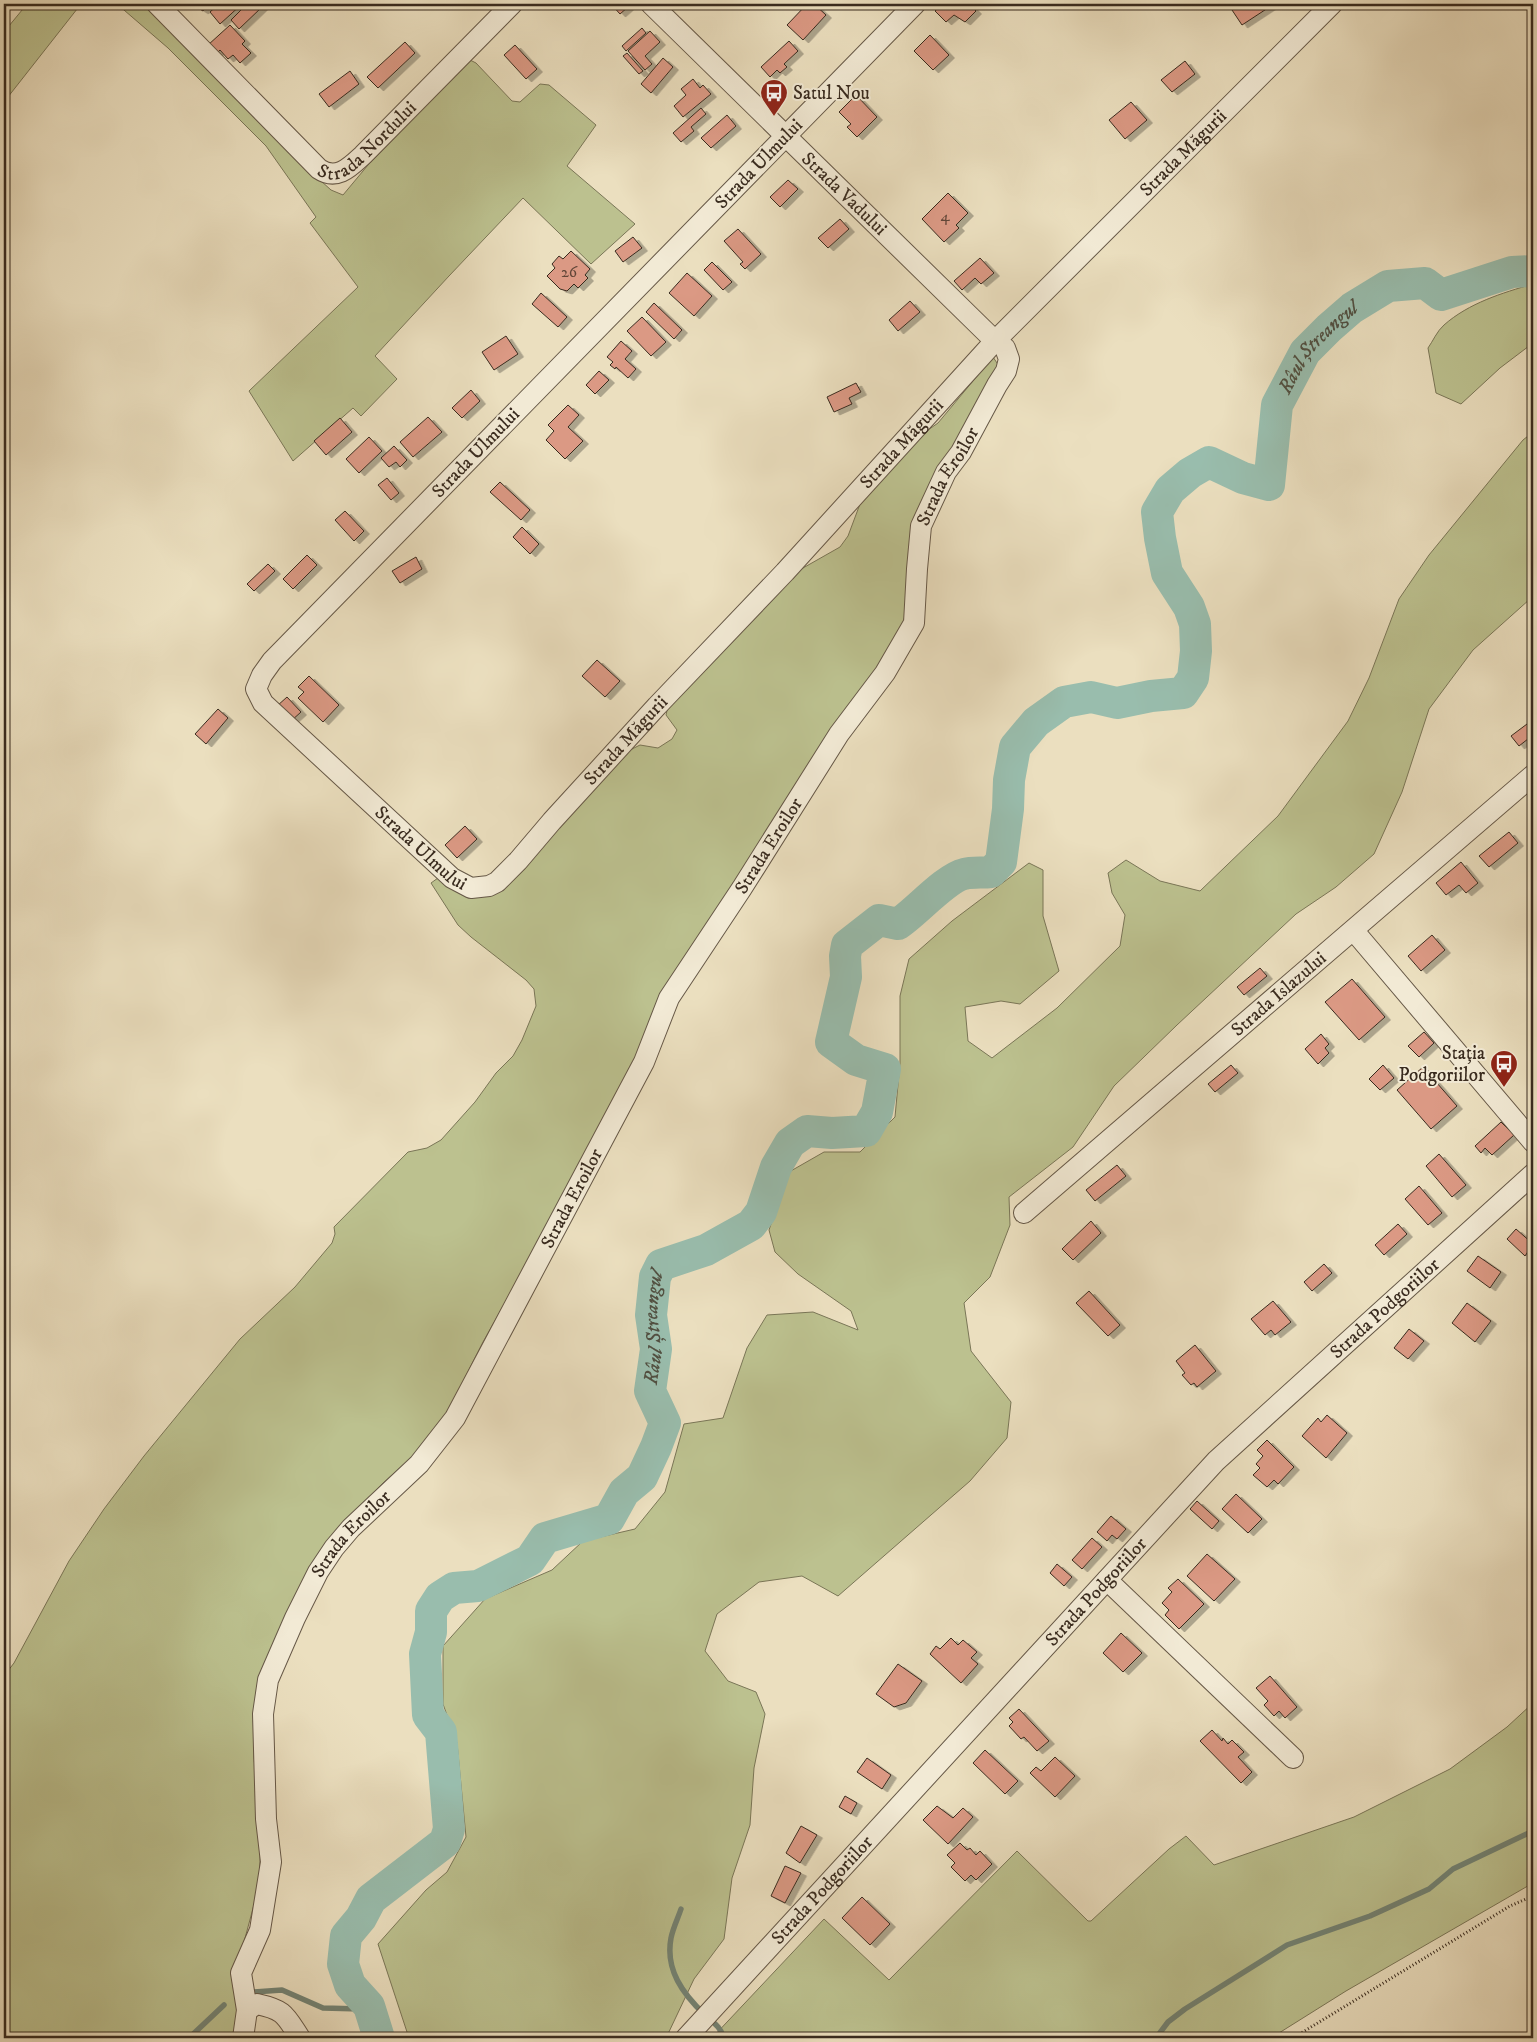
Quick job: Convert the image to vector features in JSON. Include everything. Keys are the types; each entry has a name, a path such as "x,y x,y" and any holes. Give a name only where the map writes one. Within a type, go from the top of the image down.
{"street":[{"name":"Strada Nordului","path":"158,4 312,162 326,174 333,174 341,173 349,168 512,4"},
{"name":"Strada Vadului","path":"650,4 995,341"},
{"name":"Strada Ulmului","path":"480,887 471,888 464,886 452,878 263,703 256,689 262,675 272,661 915,4"},
{"name":"Strada Măgurii","path":"480,887 497,882 518,862 552,821 785,572 995,341 1332,4"},
{"name":"Strada Eroilor","path":"246,2010 241,1972 260,1930 272,1862 266,1819 263,1714 268,1680 294,1618 318,1572 334,1548 351,1528 419,1464 455,1418 644,1062 669,998 742,888 838,734 885,673 914,623 922,526 946,472 961,452 996,385 1006,371 1009,359 1006,348 995,341"},
{"name":"Strada Islazului","path":"1024,1213 1533,775"},
{"path":"1354,931 1533,1142"},
{"name":"Strada Podgoriilor","path":"686,2038 1216,1461 1533,1174"},
{"path":"1107,1580 1294,1758"},
{"path":"243,2038 246,2010 257,2004 270,2007 284,2014 300,2038"}],"path":[{"path":"4,17 14,4"},
{"path":"1293,2038 1510,1906 1533,1896"}],"green space":[{"path":"27,4 81,4 4,102 4,32"},
{"path":"117,4 150,4 309,170 331,190 343,195 368,165 470,60 476,63 512,101 520,102 540,84 549,85 596,125 567,166 635,224 591,264 523,198 375,356 397,379 361,416 353,408 293,461 249,391 358,287 310,223 316,217 266,146 168,48"},
{"path":"1533,284 1533,343 1500,368 1461,404 1436,393 1428,348 1442,327 1454,317 1475,305 1498,295"},
{"path":"993,357 999,366 943,467 902,627 629,1081 483,1342 443,1421 410,1459 383,1483 329,1539 255,1719 254,1757 261,1837 259,1886 244,1942 238,2038 4,2038 4,1676 14,1663 69,1561 104,1509 144,1456 240,1339 295,1287 332,1243 335,1234 334,1227 408,1152 427,1148 441,1140 475,1102 496,1073 513,1056 536,1006 534,989 526,980 458,925 431,883 438,878 472,895 628,751 640,745 658,748 672,739 677,730 666,715 668,706 766,589 840,547 848,536 860,504 887,465 915,435 928,430 938,423"},
{"path":"1533,432 1533,594 1530,599 1473,650 1429,709 1402,792 1374,854 1336,887 1296,914 1177,1025 1114,1086 1073,1147 1009,1197 1010,1225 990,1277 964,1303 971,1351 1011,1402 1007,1438 970,1481 838,1596 802,1576 759,1582 717,1614 705,1651 728,1681 756,1692 765,1714 754,1768 750,1825 732,1878 724,1939 694,1979 667,2036 665,2038 409,2038 378,1944 426,1890 447,1872 466,1837 457,1743 443,1704 443,1646 485,1599 552,1570 583,1541 635,1529 665,1492 684,1424 723,1418 747,1348 767,1315 813,1312 858,1330 851,1311 798,1274 775,1252 769,1230 789,1172 824,1152 860,1152 895,1117 900,1063 900,996 909,959 952,921 1029,863 1043,870 1043,916 1059,971 1020,1004 1001,1001 965,1007 968,1041 992,1058 1057,1008 1120,946 1125,915 1112,893 1108,873 1126,860 1160,881 1200,891 1278,816 1348,721 1369,678 1399,599 1429,555 1523,440"},
{"path":"1533,1703 1533,1883 1346,1991 1271,2038 712,2038 824,1919 889,1980 1017,1851 1088,1921 1091,1921 1169,1849 1186,1836 1214,1865 1354,1817 1450,1769 1507,1727"}],"building":[{"path":"192,4 208,4 203,11"},
{"path":"219,4 242,4 220,24 210,12"},
{"path":"247,4 259,4 262,7 239,29 231,20"},
{"path":"611,4 625,4 628,7 620,14"},
{"path":"807,4 814,4 826,15 803,40 787,25"},
{"path":"943,4 969,4 976,11 965,22 954,15 946,22 935,11"},
{"path":"1234,4 1274,4 1242,25 1230,7"},
{"path":"230,25 245,41 242,44 251,53 240,63 233,55 228,59 220,50 216,54 208,45"},
{"path":"642,28 646,33 626,51 622,46"},
{"path":"650,31 660,42 645,56 652,64 645,70 628,51"},
{"path":"930,35 949,55 933,70 914,51"},
{"path":"789,41 798,51 784,64 787,67 780,73 777,70 770,77 761,67"},
{"path":"405,42 415,53 378,88 367,77"},
{"path":"515,45 537,69 526,79 504,55"},
{"path":"627,53 643,71 639,74 623,56"},
{"path":"663,58 673,67 651,93 641,84"},
{"path":"1185,61 1195,74 1172,92 1161,80"},
{"path":"350,71 359,84 329,107 319,94"},
{"path":"693,79 700,88 703,85 711,94 683,117 674,106 686,95 681,89"},
{"path":"856,95 877,117 857,137 847,127 851,124 839,112"},
{"path":"1131,102 1147,120 1125,139 1109,120"},
{"path":"701,108 706,114 691,127 694,131 681,142 673,133"},
{"path":"727,115 736,126 711,148 701,138"},
{"path":"788,180 798,189 780,207 770,197"},
{"path":"948,193 968,213 956,225 959,228 944,242 922,219"},
{"path":"840,219 849,229 828,248 818,238"},
{"path":"738,229 761,254 745,269 740,264 743,262 724,241"},
{"path":"633,237 642,248 623,262 615,251"},
{"path":"571,251 590,269 585,275 588,278 578,288 574,284 567,291 560,289 547,276 555,268 552,264 559,256 563,259"},
{"path":"980,258 994,273 981,284 975,278 962,290 954,281"},
{"path":"712,262 732,282 723,290 704,270"},
{"path":"687,273 712,296 694,316 669,293"},
{"path":"541,293 567,317 558,327 532,304"},
{"path":"910,301 920,312 898,331 889,320"},
{"path":"654,303 682,330 674,339 646,312"},
{"path":"642,317 666,342 651,356 627,331"},
{"path":"506,336 518,354 494,370 482,352"},
{"path":"621,341 632,351 625,359 636,369 628,378 616,367 615,369 610,365 613,362 607,357"},
{"path":"599,371 609,380 595,394 586,385"},
{"path":"856,383 861,392 849,398 852,404 834,412 827,397"},
{"path":"471,390 480,401 462,418 452,408"},
{"path":"568,405 579,415 568,427 583,441 565,459 546,440 554,431 548,425"},
{"path":"428,417 442,432 413,457 400,442"},
{"path":"340,418 352,432 326,455 314,441"},
{"path":"369,437 382,451 359,473 346,459"},
{"path":"394,446 407,460 400,467 396,462 389,467 381,458"},
{"path":"387,478 399,493 391,500 378,485"},
{"path":"500,482 530,510 521,520 490,492"},
{"path":"345,511 364,531 354,541 335,520"},
{"path":"522,527 539,544 530,554 513,537"},
{"path":"307,555 317,565 293,589 283,579"},
{"path":"416,557 422,569 400,583 392,571"},
{"path":"268,564 275,571 254,591 247,584"},
{"path":"597,660 620,681 605,697 582,676"},
{"path":"309,676 339,705 323,722 298,698 304,692 298,687"},
{"path":"287,697 301,712 291,721 277,706"},
{"path":"218,709 228,718 206,744 195,734"},
{"path":"1527,724 1533,731 1533,735 1519,746 1511,736"},
{"path":"465,826 477,839 457,858 445,845"},
{"path":"1509,832 1518,843 1489,867 1479,856"},
{"path":"1461,862 1478,883 1466,893 1459,885 1446,895 1436,883"},
{"path":"1432,935 1445,950 1421,971 1408,956"},
{"path":"1260,968 1267,976 1244,995 1237,987"},
{"path":"1352,979 1385,1017 1359,1040 1325,1002"},
{"path":"1424,1032 1434,1043 1419,1057 1408,1046"},
{"path":"1321,1034 1329,1044 1325,1048 1329,1053 1318,1064 1305,1049"},
{"path":"1231,1065 1238,1073 1215,1092 1208,1084"},
{"path":"1383,1065 1394,1078 1380,1090 1369,1079"},
{"path":"1423,1067 1457,1106 1431,1129 1397,1090"},
{"path":"1501,1122 1514,1135 1492,1155 1485,1148 1481,1153 1475,1146"},
{"path":"1439,1154 1466,1185 1452,1197 1426,1166"},
{"path":"1117,1165 1126,1176 1095,1201 1086,1190"},
{"path":"1419,1186 1442,1213 1428,1225 1405,1199"},
{"path":"1091,1221 1101,1233 1073,1260 1062,1249"},
{"path":"1398,1224 1407,1234 1384,1255 1375,1245"},
{"path":"1516,1229 1533,1244 1525,1256 1507,1239"},
{"path":"1478,1256 1501,1272 1490,1288 1467,1271"},
{"path":"1324,1264 1332,1273 1312,1291 1304,1282"},
{"path":"1089,1291 1120,1325 1108,1336 1076,1303"},
{"path":"1273,1301 1291,1322 1275,1335 1271,1330 1265,1335 1251,1319"},
{"path":"1467,1303 1491,1321 1475,1342 1452,1323"},
{"path":"1409,1329 1424,1341 1408,1359 1394,1348"},
{"path":"1195,1345 1216,1371 1197,1387 1194,1383 1191,1385 1182,1375 1185,1373 1176,1361"},
{"path":"1327,1415 1347,1433 1326,1458 1302,1436 1318,1418 1321,1422"},
{"path":"1267,1440 1294,1467 1278,1484 1274,1480 1267,1487 1253,1475 1260,1468 1256,1464 1263,1456 1257,1450"},
{"path":"1236,1494 1262,1519 1248,1533 1222,1509"},
{"path":"1197,1501 1219,1521 1212,1529 1190,1509"},
{"path":"1111,1516 1126,1529 1117,1539 1112,1535 1107,1541 1097,1532"},
{"path":"1092,1538 1102,1547 1082,1569 1072,1560"},
{"path":"1207,1554 1235,1579 1214,1601 1187,1576"},
{"path":"1057,1564 1072,1577 1064,1586 1050,1573"},
{"path":"1178,1579 1204,1604 1179,1629 1165,1615 1169,1610 1162,1603 1172,1592 1168,1588"},
{"path":"1121,1633 1142,1653 1123,1672 1103,1653"},
{"path":"951,1638 958,1645 963,1640 977,1652 971,1658 978,1664 961,1683 930,1654 936,1646 940,1649"},
{"path":"898,1664 922,1681 906,1703 894,1707 876,1694"},
{"path":"1270,1676 1297,1707 1285,1718 1279,1711 1274,1716 1264,1705 1268,1701 1256,1688"},
{"path":"1019,1709 1049,1741 1037,1751 1024,1737 1021,1739 1009,1726 1013,1722 1009,1718"},
{"path":"1212,1730 1222,1741 1223,1738 1228,1744 1232,1740 1244,1752 1238,1757 1252,1772 1241,1783 1200,1741"},
{"path":"985,1750 1018,1781 1005,1794 973,1763"},
{"path":"1055,1757 1075,1776 1055,1797 1030,1773 1036,1767 1041,1771"},
{"path":"867,1758 891,1775 882,1789 857,1772"},
{"path":"845,1796 857,1803 851,1814 839,1807"},
{"path":"937,1806 953,1818 963,1808 973,1817 948,1844 923,1820"},
{"path":"801,1826 817,1835 800,1863 786,1853"},
{"path":"960,1843 967,1850 970,1848 976,1855 980,1851 992,1864 976,1880 971,1875 965,1881 951,1867 955,1863 947,1855"},
{"path":"785,1866 801,1873 785,1903 771,1896"},
{"path":"862,1897 890,1924 870,1945 842,1918"}],"waterway":[{"name":"Râul Ștreangul","path":"379,2038 369,2006 350,1985 343,1964 346,1936 361,1918 371,1899 445,1842 449,1829 441,1732 428,1715 425,1654 431,1632 431,1611 440,1597 454,1588 478,1586 530,1560 545,1538 609,1519 624,1492 642,1477 665,1423 650,1391 656,1349 651,1315 655,1277 661,1265 706,1250 751,1225 761,1212 776,1167 790,1143 807,1131 832,1133 866,1131 877,1112 885,1069 856,1060 831,1042 846,977 845,956 847,945 879,920 898,924 948,882 957,877 967,873 991,872 1001,862 1008,809 1009,780 1015,747 1036,722 1064,702 1091,697 1117,703 1151,696 1183,693 1193,678 1196,651 1195,624 1189,607 1167,573 1157,512 1170,490 1190,473 1209,462 1243,478 1269,485 1277,405 1305,352 1329,328 1352,308 1388,286 1425,283 1441,295 1512,272 1533,271"},
{"path":"1156,2038 1168,2022 1185,2009 1287,1945 1370,1916 1429,1889 1453,1869 1533,1831"},
{"path":"681,1909 671,1938 670,1950 673,1971 683,1990 697,2007 719,2028 723,2038"},
{"path":"253,1992 282,1990 323,2008 361,2009 369,2006"},
{"path":"189,2038 224,2005"}],"place":[{"name":"Satul Nou","path":"774,117"},
{"name":"Stația Podgoriilor","path":"1504,1088"}]}
